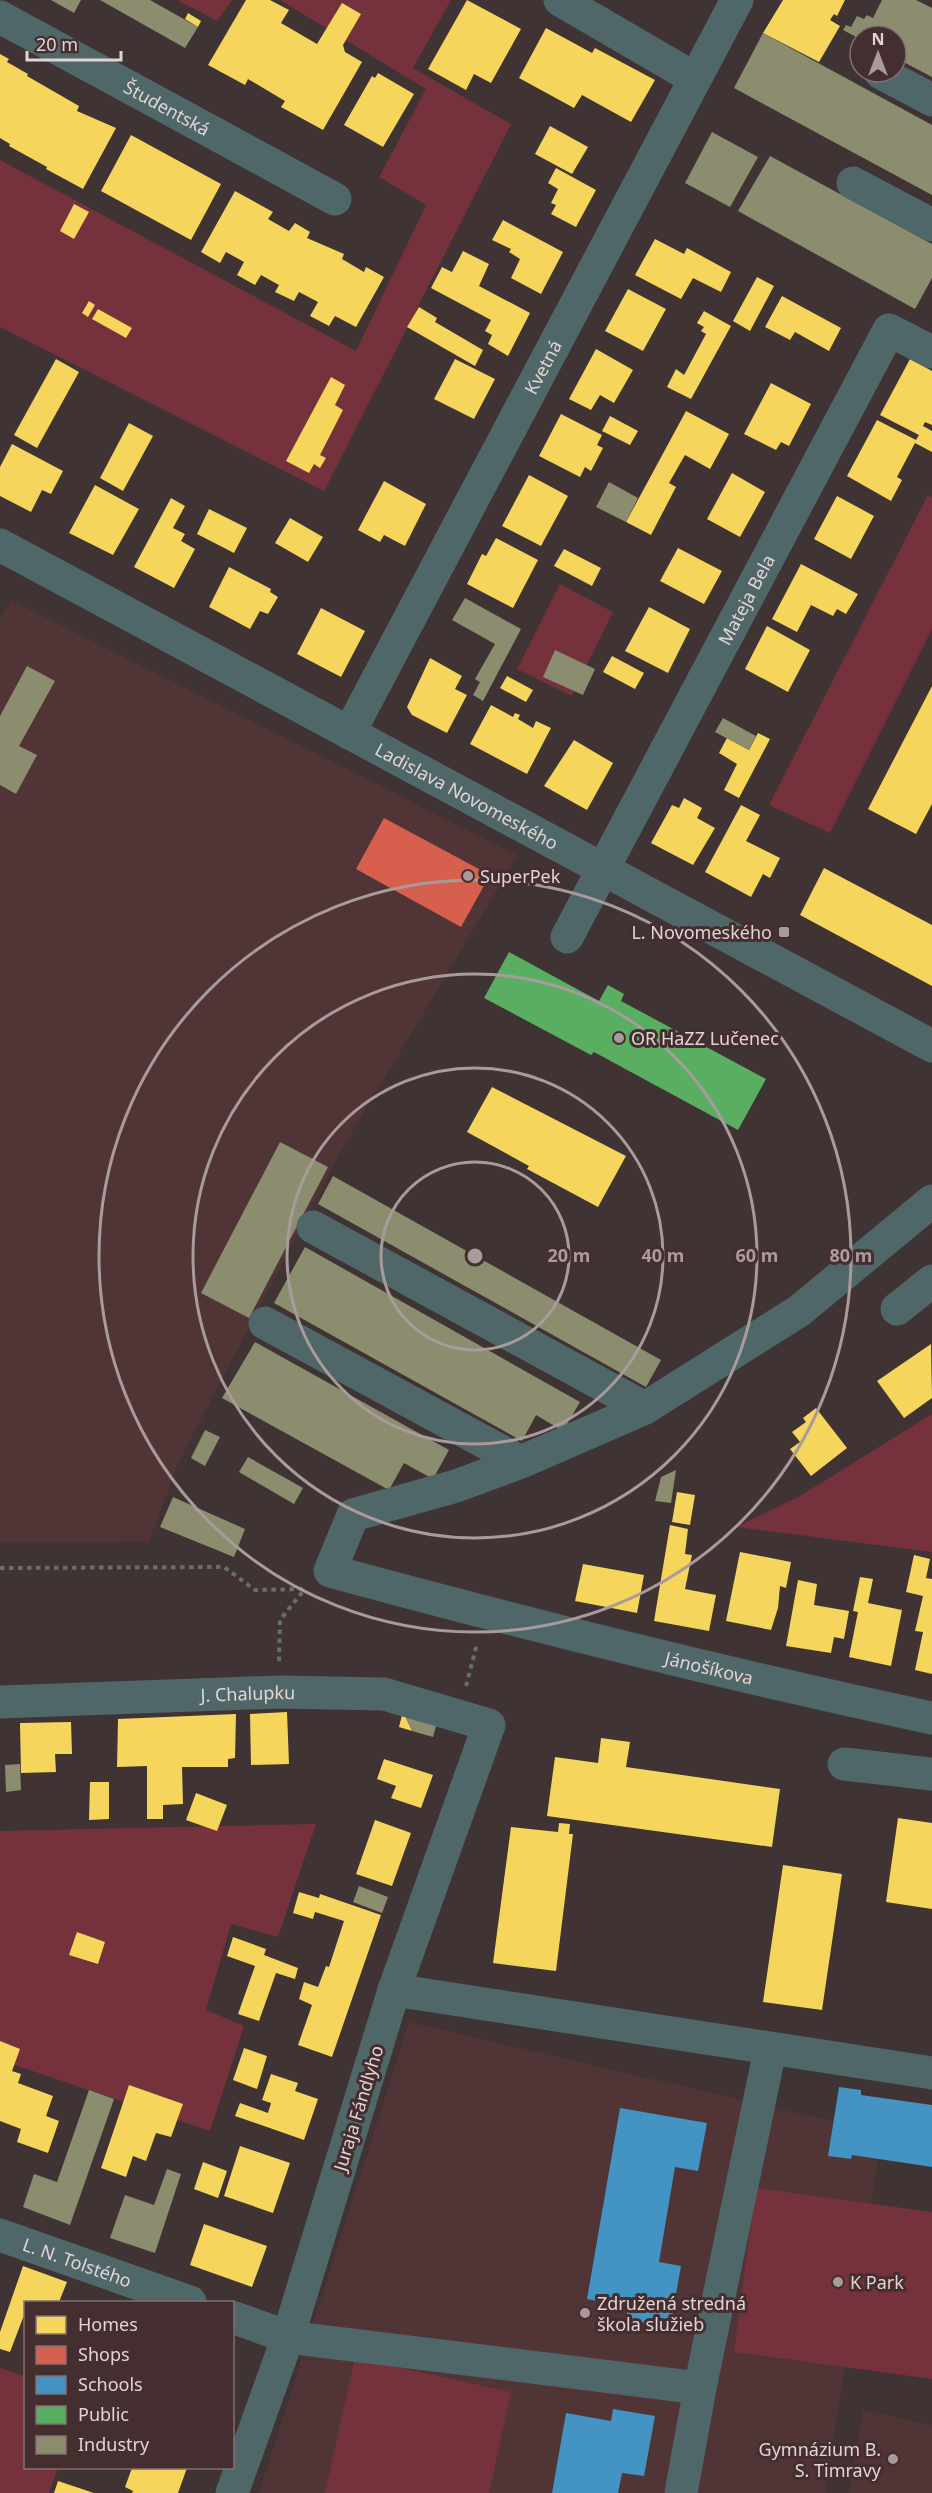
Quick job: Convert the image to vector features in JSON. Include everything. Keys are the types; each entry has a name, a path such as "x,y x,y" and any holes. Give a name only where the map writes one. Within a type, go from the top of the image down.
{"street":[{"path":"560,0 694,78"},
{"name":"Kvetná","path":"349,733 737,0"},
{"name":"Študentská","path":"0,17 335,199"},
{"path":"902,84 932,100"},
{"path":"853,183 932,225"},
{"name":"Mateja Bela","path":"567,937 889,330 932,352"},
{"name":"Ladislava Novomeského","path":"0,545 932,1046"},
{"path":"317,1580 353,1515 456,1486 521,1462 645,1407 799,1311 932,1201"},
{"path":"313,1227 645,1407"},
{"path":"897,1309 932,1281"},
{"path":"265,1323 521,1462"},
{"name":"Jánošíkova","path":"317,1580 485,1613 792,1688 932,1718"},
{"name":"J. Chalupku","path":"0,1702 279,1692 384,1694 489,1725"},
{"name":"Juraja Fándlyho","path":"232,2493 288,2337 394,1990 489,1725"},
{"path":"844,1764 932,1774"},
{"path":"394,1990 770,2050 932,2073"},
{"path":"681,2493 700,2388 770,2050"},
{"name":"L. N. Tolstého","path":"0,2235 187,2301"},
{"path":"234,2318 288,2337 700,2388"}],"path":[{"path":"0,1568 224,1567 255,1590 317,1580"},
{"path":"279,1692 280,1620 317,1580"},
{"path":"458,1716 485,1613"}],"shaded area":[{"path":"177,0 232,0 217,21"},
{"path":"280,0 451,0 413,68 511,124 324,491 0,327 0,160 356,351 426,205 379,177 426,89"},
{"path":"928,495 932,497 932,629 830,833 769,805"},
{"path":"560,584 613,612 572,696 517,669"},
{"path":"11,600 518,855 341,1151 179,1462 149,1542 0,1543 0,620"},
{"path":"932,1414 932,1552 736,1527 800,1496"},
{"path":"316,1824 278,1937 231,1924 206,2010 244,2026 210,2131 0,2060 0,1831"},
{"name":"Združená stredná škola služieb","path":"409,2022 882,2133 825,2493 259,2493"},
{"name":"K Park","path":"756,2188 932,2212 932,2379 734,2352"},
{"path":"355,2358 511,2392 489,2493 325,2493"},
{"path":"0,2368 24,2376 24,2469 58,2469 49,2493 0,2493"},
{"name":"Gymnázium B. S. Timravy","path":"863,2410 932,2425 932,2493 849,2493"}],"building: Homes":[{"path":"246,0 270,0 289,10 281,23 317,44 342,3 361,14 343,45 345,52 362,62 323,130 281,107 285,101 248,79 245,85 208,65"},
{"path":"467,0 521,29 491,83 474,74 466,90 428,69"},
{"path":"783,0 845,0 837,16 834,14 830,20 840,26 819,62 763,33"},
{"path":"188,13 201,21 198,27 185,19"},
{"path":"546,28 592,53 595,48 655,80 631,122 582,95 574,108 519,78"},
{"path":"0,54 9,59 7,62 28,74 27,76 79,106 77,111 116,128 83,189 46,169 47,167 9,146 10,144 0,138"},
{"path":"378,73 414,94 383,147 344,125 372,76 375,78"},
{"path":"550,126 588,147 572,174 535,154"},
{"path":"131,135 221,184 191,240 101,191"},
{"path":"556,168 596,190 576,227 551,214 556,205 551,203 558,189 548,183"},
{"path":"235,191 273,212 268,219 289,231 295,223 310,232 307,238 344,254 342,259 364,272 366,267 384,277 356,327 335,316 329,326 310,316 318,302 299,292 294,301 275,292 279,285 261,275 255,285 237,275 244,262 226,252 220,263 201,252"},
{"path":"74,204 89,212 74,239 60,231"},
{"path":"503,220 563,252 541,294 511,278 520,259 509,252 511,249 492,240"},
{"path":"655,239 684,254 687,248 731,272 721,292 693,278 681,299 635,275"},
{"path":"463,251 489,264 479,286 530,313 508,356 488,344 492,335 485,331 491,320 431,288 442,267 452,272"},
{"path":"757,277 774,286 750,331 733,321"},
{"path":"628,289 666,309 643,351 605,331"},
{"path":"782,296 841,328 829,351 795,332 790,340 765,327"},
{"path":"89,301 95,305 88,317 82,313"},
{"path":"419,307 437,318 435,322 483,350 475,366 407,327"},
{"path":"98,309 132,328 126,338 92,319"},
{"path":"704,311 731,326 691,399 667,387 676,369 684,375 706,334 701,331 704,327 697,323"},
{"path":"596,349 633,370 614,403 600,395 591,410 569,399"},
{"path":"56,359 79,372 37,448 14,435"},
{"path":"455,359 495,379 474,419 434,399"},
{"path":"910,359 932,371 932,425 925,422 923,426 932,431 932,452 915,443 897,477 902,480 891,501 847,476 877,420 916,440 919,435 880,415"},
{"path":"331,377 345,385 335,405 343,410 320,455 326,458 320,468 314,464 309,473 286,461"},
{"path":"771,383 811,404 789,446 781,442 776,450 744,434"},
{"path":"686,411 729,434 710,469 685,455 669,483 676,487 651,535 626,522"},
{"path":"561,414 602,435 597,445 603,448 591,471 585,467 580,477 539,456"},
{"path":"610,416 638,431 630,445 602,431"},
{"path":"129,423 153,436 123,491 100,478"},
{"path":"12,444 63,471 51,494 42,490 31,512 0,496 0,467"},
{"path":"732,473 765,492 740,537 707,519"},
{"path":"529,475 568,496 541,546 502,526"},
{"path":"384,481 426,504 405,546 384,535 380,542 358,530"},
{"path":"95,485 139,509 113,555 69,533"},
{"path":"837,496 874,516 851,559 814,539"},
{"path":"171,498 185,506 173,528 185,534 181,541 195,549 174,588 134,567"},
{"path":"209,509 247,528 234,553 197,534"},
{"path":"290,518 323,537 308,562 275,543"},
{"path":"496,538 538,560 513,608 467,584 482,554 486,556"},
{"path":"678,548 722,571 704,604 660,581"},
{"path":"564,549 601,568 592,586 554,566"},
{"path":"801,564 858,594 846,614 837,609 833,616 811,605 797,632 772,619"},
{"path":"229,567 271,589 270,592 278,597 268,614 260,611 250,629 209,607"},
{"path":"649,607 690,629 668,673 625,651"},
{"path":"321,608 365,631 341,677 297,654"},
{"path":"767,626 810,650 788,692 745,669"},
{"path":"612,656 644,673 635,689 603,672"},
{"path":"430,658 462,676 455,689 467,695 447,733 412,715 407,707"},
{"path":"507,676 533,690 526,702 500,688"},
{"path":"932,686 932,804 916,834 868,809"},
{"path":"491,705 513,717 515,713 520,715 518,719 533,728 536,721 551,728 527,774 470,744"},
{"path":"758,733 770,739 739,798 724,790 737,764 719,753 727,738 749,750"},
{"path":"574,740 613,763 587,810 544,786"},
{"path":"684,798 702,808 697,818 715,828 693,865 651,843 672,805 679,808"},
{"path":"741,805 760,815 746,841 780,858 770,878 763,874 751,897 705,872"},
{"path":"824,868 932,925 932,986 800,915"},
{"path":"492,1087 626,1156 598,1207 527,1169 529,1166 467,1132"},
{"path":"931,1344 932,1398 904,1418 877,1381"},
{"path":"816,1408 847,1448 811,1476 790,1449 800,1442 792,1432 806,1422 803,1418"},
{"path":"677,1492 695,1495 690,1525 672,1522"},
{"path":"670,1525 688,1529 685,1554 692,1555 685,1589 716,1595 709,1631 654,1621"},
{"path":"740,1552 791,1562 786,1588 780,1586 778,1608 771,1630 726,1621"},
{"path":"914,1555 930,1559 926,1578 932,1579 932,1674 915,1670 923,1632 915,1631 923,1596 906,1592"},
{"path":"583,1564 644,1575 637,1613 575,1601"},
{"path":"860,1577 873,1579 868,1603 902,1610 891,1666 849,1657 858,1612 853,1611"},
{"path":"798,1580 817,1584 814,1605 849,1611 844,1639 834,1637 831,1653 786,1646"},
{"path":"403,1711 412,1731 399,1727"},
{"path":"287,1712 289,1764 251,1765 250,1714"},
{"path":"236,1714 235,1758 228,1759 228,1767 182,1767 183,1804 163,1805 163,1819 147,1819 147,1766 117,1767 118,1719"},
{"path":"71,1722 72,1754 55,1754 56,1772 21,1773 20,1723"},
{"path":"601,1738 630,1742 626,1767 780,1789 772,1847 547,1816 555,1757 598,1763"},
{"path":"384,1759 433,1775 421,1808 391,1798 396,1786 377,1779"},
{"path":"90,1782 109,1782 109,1819 89,1820"},
{"path":"196,1793 227,1805 217,1831 186,1820"},
{"path":"898,1818 932,1823 932,1909 886,1902"},
{"path":"375,1820 411,1833 392,1886 356,1874"},
{"path":"559,1823 570,1824 569,1834 573,1834 556,1971 493,1963 511,1827 558,1832"},
{"path":"783,1865 842,1874 822,2010 763,2002"},
{"path":"299,1892 319,1898 320,1894 381,1915 332,2057 298,2045 312,2005 299,1999 304,1982 318,1987 326,1966 329,1967 344,1921 315,1912 313,1919 293,1913"},
{"path":"77,1932 105,1942 98,1964 69,1955"},
{"path":"233,1937 266,1949 264,1955 298,1968 295,1979 276,1973 259,2021 238,2014 255,1966 227,1956"},
{"path":"0,2041 20,2049 12,2071 21,2074 18,2083 53,2096 46,2116 59,2121 48,2153 17,2142 21,2129 0,2121"},
{"path":"244,2048 267,2056 257,2089 233,2080"},
{"path":"271,2074 298,2083 295,2091 318,2099 304,2140 235,2116 240,2103 268,2113 271,2103 262,2100"},
{"path":"129,2085 183,2104 171,2137 156,2133 146,2161 133,2156 126,2177 101,2168"},
{"path":"240,2146 290,2163 273,2213 224,2196"},
{"path":"203,2162 227,2171 218,2198 194,2189"},
{"path":"204,2224 267,2246 252,2287 190,2265"},
{"path":"23,2266 67,2282 59,2301 24,2301 24,2315 10,2352 0,2349 0,2332"},
{"path":"132,2469 187,2469 178,2493 132,2493 133,2491 125,2487"},
{"path":"58,2481 94,2493 54,2493"}],"building: Shops":[{"path":"384,818 490,875 461,927 356,869"}],"building: Schools":[{"path":"839,2087 861,2090 861,2095 932,2105 932,2167 852,2155 851,2159 828,2156"},
{"path":"620,2108 707,2123 698,2171 675,2167 659,2262 681,2266 670,2328 626,2319 628,2307 587,2299"},
{"path":"613,2409 655,2416 644,2476 622,2473 618,2493 552,2493 566,2413 611,2421"}],"building: Public":[{"path":"509,952 599,1001 608,985 624,994 621,1001 766,1079 738,1130 594,1052 591,1055 484,998"}],"building: Industry":[{"path":"51,0 81,0 74,13"},
{"path":"100,0 150,0 198,27 185,48"},
{"path":"882,0 916,0 932,8 932,77 908,64 908,24 853,24 857,16 864,19 867,15 873,18"},
{"path":"846,25 848,26 848,33 843,30"},
{"path":"763,33 848,79 848,84 857,84 932,125 932,195 734,88"},
{"path":"712,132 758,157 730,207 685,183"},
{"path":"770,156 932,244 932,278 915,309 738,211"},
{"path":"609,482 638,498 626,522 596,507"},
{"path":"465,598 521,629 483,701 473,695 480,682 475,679 495,644 452,620"},
{"path":"555,650 595,669 583,695 543,677"},
{"path":"27,666 55,681 19,746 37,755 16,794 0,785 0,716"},
{"path":"723,718 756,736 749,750 715,732"},
{"path":"280,1142 328,1167 249,1318 201,1293"},
{"path":"333,1176 661,1360 646,1387 318,1204"},
{"path":"305,1247 580,1402 563,1431 536,1415 522,1441 274,1303"},
{"path":"255,1342 449,1450 433,1479 404,1463 389,1490 222,1398"},
{"path":"205,1430 220,1437 205,1466 191,1458"},
{"path":"248,1457 303,1488 294,1504 239,1472"},
{"path":"676,1470 671,1503 655,1501 661,1477"},
{"path":"173,1497 245,1529 234,1557 160,1527"},
{"path":"403,1711 440,1712 433,1737 412,1731"},
{"path":"20,1764 21,1790 6,1792 5,1765"},
{"path":"359,1886 388,1897 382,1913 353,1902"},
{"path":"89,2090 114,2099 70,2225 23,2207 34,2174 57,2182"},
{"path":"167,2169 181,2174 155,2253 110,2238 125,2195 154,2205"}],"place":[{"name":"SuperPek","path":"468,876"},
{"name":"L. Novomeského","path":"784,932"},
{"name":"OR HaZZ Lučenec","path":"619,1038"},
{"name":"K Park","path":"838,2282"},
{"name":"Združená stredná škola služieb","path":"585,2313"},
{"name":"Gymnázium B. S. Timravy","path":"893,2459"}]}
